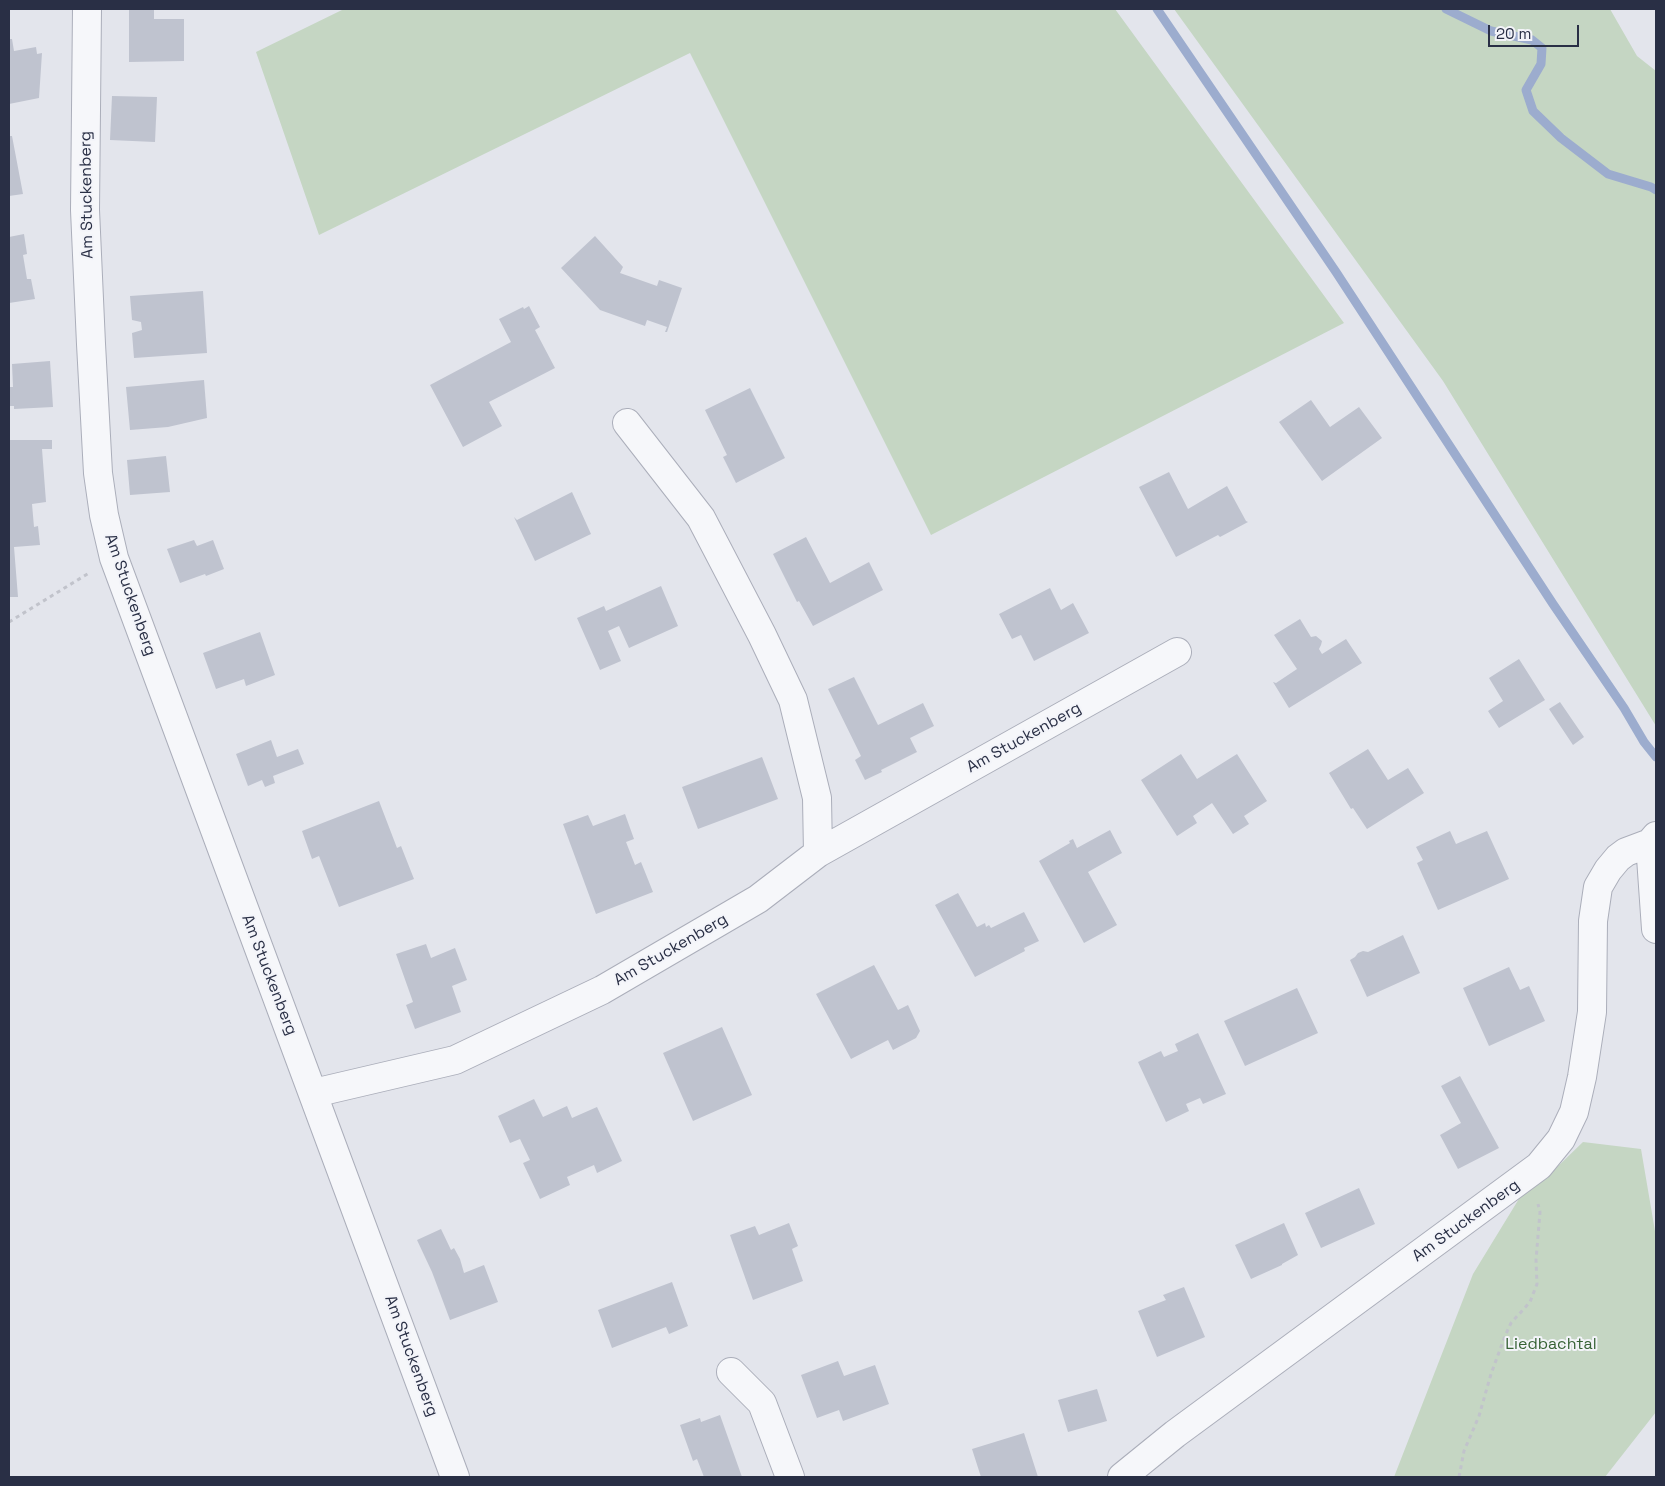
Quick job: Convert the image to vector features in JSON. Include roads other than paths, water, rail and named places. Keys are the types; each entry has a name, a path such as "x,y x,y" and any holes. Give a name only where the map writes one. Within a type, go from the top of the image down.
{"street":[{"name":"Am Stuckenberg","path":"87,9 85,210 91,344 98,473 104,515 114,558 455,1477"},
{"path":"627,423 701,518 762,635 793,700 817,798 818,852"},
{"name":"Am Stuckenberg","path":"314,1093 455,1060 602,990 758,899 818,852 1178,652"},
{"name":"Am Stuckenberg","path":"1122,1477 1175,1434 1528,1176 1561,1140 1574,1112 1582,1077 1592,1012 1592,921 1598,887 1618,858 1644,843"},
{"path":"1644,843 1656,930"},
{"path":"731,1372 762,1403 790,1477"}],"waterway":[{"path":"1157,9 1336,272 1553,604 1624,708 1644,742 1656,757"},
{"path":"1446,9 1491,31 1532,40 1542,48 1541,64 1526,90 1533,111 1561,138 1608,174 1656,190"}],"park label":[{"name":"Liedbachtal","path":"1551,1345"}]}
